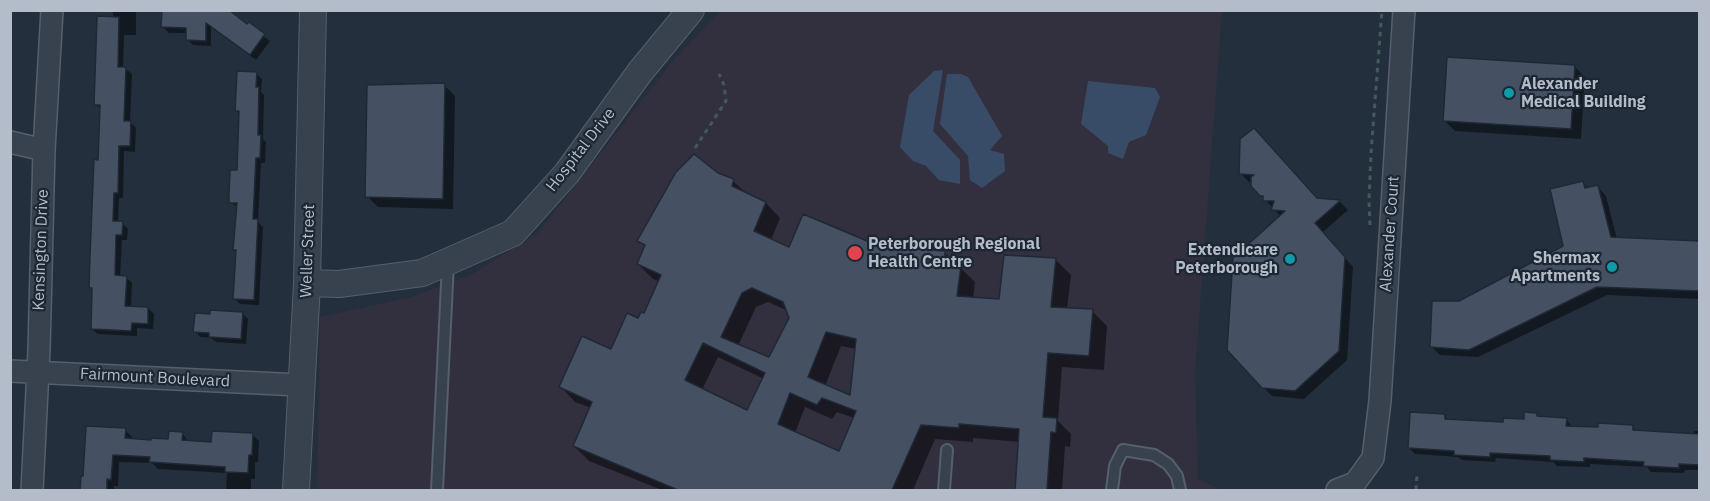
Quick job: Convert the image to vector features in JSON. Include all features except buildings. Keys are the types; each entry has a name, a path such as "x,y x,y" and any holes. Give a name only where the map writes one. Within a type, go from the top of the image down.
{"street":[{"name":"Kensington Drive","path":"32,490 38,373 44,150 52,10"},
{"name":"Weller Street","path":"296,490 300,385 308,283 313,10"},
{"name":"Hospital Drive","path":"308,283 339,284 422,273 513,233 567,173 640,72 691,10"},
{"name":"Alexander Court","path":"1337,490 1355,483 1373,458 1380,401 1404,10"},
{"path":"10,142 44,150"},
{"name":"Fairmount Boulevard","path":"10,371 300,385"}],"lane":[{"path":"437,490 448,261"},
{"path":"944,490 947,450"},
{"path":"1113,490 1115,466 1123,450 1155,455 1168,464 1177,476 1180,490"}],"path":[{"path":"695,148 726,101 720,74"},
{"path":"1416,490 1417,474"}],"shaded area":[{"name":"Peterborough Regional Health Centre","path":"721,11 1222,11 1195,372 1198,479 1222,490 317,490 320,317 412,297 474,273 538,233 676,57"}],"water":[{"path":"943,70 933,131 960,160 960,184 939,180 926,166 913,161 900,147 909,95 934,71"},
{"path":"947,74 961,74 968,77 1002,136 990,150 1004,154 1005,171 982,188 970,180 968,156 940,124"},
{"path":"1088,81 1155,88 1160,97 1146,135 1129,142 1123,159 1108,153 1108,146 1081,124"}],"place":[{"name":"Alexander Medical Building","path":"1509,93"},
{"name":"Peterborough Regional Health Centre","path":"855,253"},
{"name":"Extendicare Peterborough","path":"1290,259"},
{"name":"Shermax Apartments","path":"1612,267"}]}
